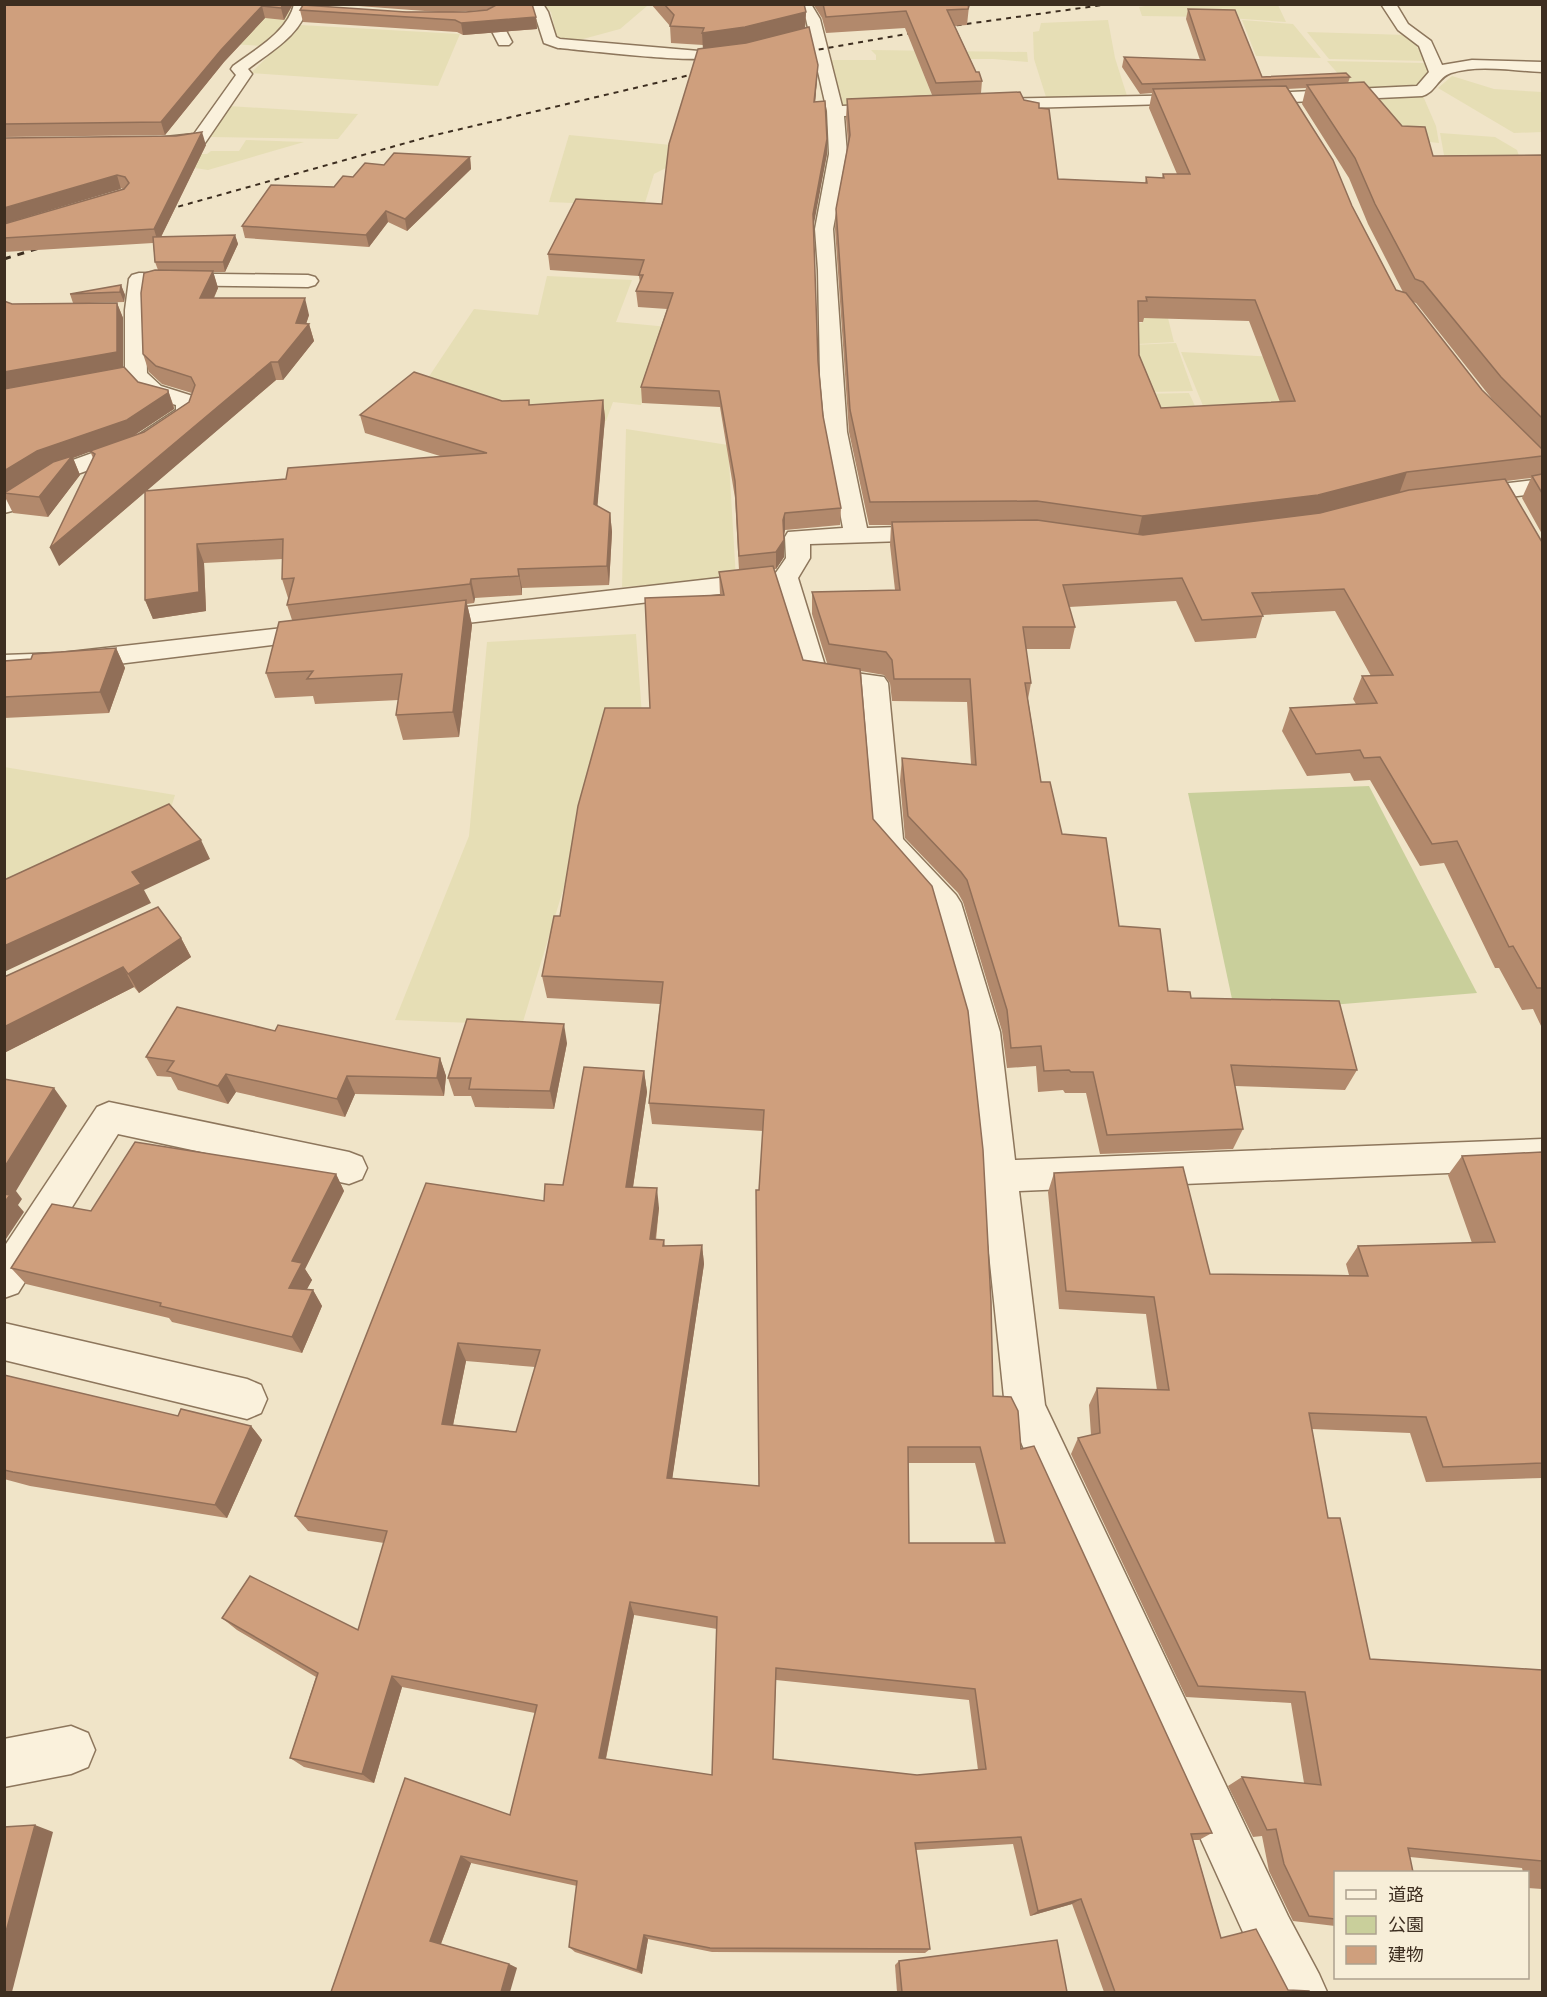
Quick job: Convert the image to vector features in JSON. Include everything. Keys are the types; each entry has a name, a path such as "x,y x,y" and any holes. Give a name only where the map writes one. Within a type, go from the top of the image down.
{"street":[{"path":"535,4 541,12 549,40 558,43 699,56 721,55 762,47"},
{"path":"803,4 813,19 810,33 835,111 838,154 824,229 828,270 831,376 836,432 856,534"},
{"path":"1388,4 1403,27 1426,44 1437,73"},
{"path":"145,142 199,140 244,74 239,69 274,39 286,32 305,9"},
{"path":"470,18 489,10 504,42"},
{"path":"1235,99 1422,92 1437,73 1454,67 1498,65 1542,67"},
{"path":"1287,98 1300,117"},
{"path":"975,105 1211,99"},
{"path":"835,111 905,108"},
{"path":"4,506 53,475 141,443 186,413 188,402 153,391 136,374 135,310 140,279 308,281"},
{"path":"112,310 135,310"},
{"path":"114,378 136,374"},
{"path":"1445,497 1509,501 1542,486"},
{"path":"785,578 798,558 797,537 962,533"},
{"path":"404,622 785,578"},
{"path":"785,578 815,676 874,683 888,842 945,903 983,1032 1025,1407 1270,1934 1301,1992"},
{"path":"4,664 61,662 345,629"},
{"path":"4,1281 109,1117 349,1168"},
{"path":"998,1176 1542,1154"},
{"path":"4,1341 247,1399"},
{"path":"4,1763 71,1750"}],"shaded area":[{"path":"646,4 647,6 620,29 572,42 557,38 551,12 544,5"},
{"path":"1158,4 1278,5 1286,22 1214,17 1142,16 1139,7"},
{"path":"203,9 296,10 283,32 263,46 177,41"},
{"path":"1108,20 1115,58 1128,99 1065,100 1046,97 1034,59 1033,32 1039,31 1041,23"},
{"path":"1242,20 1293,24 1321,58 1256,56"},
{"path":"300,25 460,34 438,86 251,73"},
{"path":"1307,32 1407,35 1429,61 1329,59"},
{"path":"871,50 1027,52 1028,62 993,59 918,59 935,104 840,108 822,60 876,60 876,55"},
{"path":"1327,61 1424,63 1430,72 1417,89 1353,91"},
{"path":"1452,76 1494,89 1542,92 1542,132 1514,133 1438,88"},
{"path":"1362,96 1423,96 1436,126 1439,143 1392,138"},
{"path":"228,106 358,114 338,139 211,137 209,135"},
{"path":"1440,133 1495,137 1517,150 1526,177 1448,177"},
{"path":"569,135 671,145 666,168 654,174 644,206 549,202"},
{"path":"246,140 304,142 208,170 195,168 201,154 211,151 239,151"},
{"path":"547,276 632,280 616,322 668,327 641,405 613,402 606,421 526,414 426,381 474,309 538,315"},
{"path":"1142,309 1166,310 1174,342 1120,345 1116,324 1142,323"},
{"path":"1176,343 1193,391 1107,393 1090,347"},
{"path":"1181,352 1312,359 1337,410 1210,423"},
{"path":"1189,393 1211,441 1159,434 1141,394"},
{"path":"626,429 728,445 736,579 622,587"},
{"path":"636,634 643,729 584,821 522,1025 395,1020 469,836 487,642"},
{"path":"4,767 175,795 165,827 5,900"}],"green space":[{"path":"1369,786 1477,993 1235,1013 1188,793"}],"building":[{"path":"4,4 283,4 281,8 262,6 221,50 161,122 4,124"},
{"path":"498,4 532,4 536,17 461,23 455,20 300,10 303,5 406,12 466,12 487,10"},
{"path":"664,4 804,4 806,12 745,27 702,33 704,28 670,26 674,15"},
{"path":"823,4 964,4 969,6 968,9 947,10 982,81 936,83 906,11 826,17"},
{"path":"1188,9 1235,10 1262,77 1346,73 1350,77 1142,84 1124,57 1205,60"},
{"path":"809,27 818,65 814,102 825,101 827,139 813,214 818,361 823,416 841,508 785,513 784,540 776,552 739,556 735,481 719,391 641,387 673,293 636,291 643,275 639,275 644,260 548,254 576,199 662,204 669,144 698,49 746,43"},
{"path":"1364,82 1402,126 1425,127 1433,156 1542,155 1542,418 1501,377 1423,282 1415,279 1375,204 1355,158 1307,85"},
{"path":"1286,86 1333,160 1352,206 1396,290 1406,293 1482,390 1542,449 1542,456 1407,472 1318,495 1142,516 1037,501 870,502 850,410 836,209 850,135 847,99 1020,92 1024,100 1039,103 1039,108 1049,109 1058,179 1147,183 1146,177 1164,178 1163,174 1190,174 1153,89","holes":["1146,297 1255,300 1295,401 1161,408 1139,355 1138,301 1147,301"]},
{"path":"202,132 154,229 4,238 4,224 124,189 129,183 125,177 117,175 4,208 4,138 176,136"},
{"path":"394,153 470,157 405,219 386,211 366,235 242,226 271,185 334,187 343,176 353,177 365,163 384,165"},
{"path":"235,235 223,262 155,262 153,237"},
{"path":"155,270 213,271 200,298 305,298 296,323 309,324 278,362 271,362 50,548 95,454 90,451 144,432 189,402 195,385 191,377 156,366 143,354 141,293 144,273"},
{"path":"121,285 120,292 70,294"},
{"path":"4,301 12,304 117,303 117,352 4,372"},
{"path":"124,367 138,382 168,390 168,393 127,420 37,451 4,471 4,389"},
{"path":"414,372 502,401 529,400 529,405 603,400 594,504 610,513 607,566 518,569 519,576 471,579 470,584 287,605 294,578 282,579 283,539 197,544 199,592 145,600 145,491 286,479 288,468 487,453 360,415"},
{"path":"72,456 39,497 4,493 53,462"},
{"path":"1542,474 1542,493 1532,476"},
{"path":"1505,479 1542,542 1542,988 1537,988 1513,946 1509,947 1457,841 1432,844 1380,757 1364,758 1360,750 1316,754 1290,708 1377,703 1362,676 1393,675 1344,589 1252,593 1263,616 1202,620 1182,578 1063,585 1075,627 1023,627 1031,683 1025,683 1041,782 1050,782 1062,834 1106,838 1119,926 1160,929 1168,991 1190,992 1191,998 1339,1001 1357,1070 1231,1065 1243,1129 1107,1135 1093,1072 1044,1071 1041,1046 1011,1048 1007,1010 967,880 908,816 902,758 976,765 970,679 894,679 892,660 886,652 829,644 812,592 900,590 892,522 1037,520 1143,535 1320,513 1409,490"},
{"path":"773,566 803,660 860,669 873,819 932,886 968,1011 983,1150 991,1302 993,1396 1011,1397 1018,1411 1021,1449 1034,1446 1212,1833 1191,1834 1221,1938 1256,1929 1288,1990 1309,1992 1115,1992 1081,1899 1038,1911 1021,1837 915,1843 930,1949 710,1948 644,1935 637,1970 569,1947 577,1881 461,1856 430,1941 509,1964 501,1992 331,1992 405,1778 510,1815 537,1705 392,1676 362,1774 290,1758 318,1673 222,1618 250,1576 358,1630 387,1531 295,1516 426,1183 544,1201 545,1184 563,1185 584,1067 644,1071 626,1187 657,1188 650,1239 664,1240 663,1246 702,1245 667,1478 759,1486 756,1190 759,1190 764,1110 649,1103 663,982 542,976 554,916 560,916 578,806 605,708 650,708 645,598 724,595 719,572","holes":["458,1343 540,1350 516,1432 442,1424","908,1447 980,1447 1005,1543 909,1543","630,1602 717,1617 712,1775 599,1758","776,1668 975,1689 986,1769 917,1775 773,1759"]},
{"path":"466,600 453,712 396,715 402,674 307,679 313,671 266,673 279,622"},
{"path":"116,648 100,692 4,697 4,661 31,659 33,654"},
{"path":"169,804 201,840 132,872 141,884 4,946 4,880"},
{"path":"158,907 181,938 128,974 123,967 4,1027 4,977"},
{"path":"177,1007 275,1031 278,1025 440,1058 437,1078 347,1076 337,1099 226,1074 218,1086 167,1071 174,1061 146,1057"},
{"path":"467,1019 564,1024 550,1091 469,1089 471,1078 448,1078"},
{"path":"4,1079 54,1088 4,1168"},
{"path":"135,1142 336,1174 292,1261 302,1263 289,1288 313,1290 292,1337 11,1268 52,1204 91,1211"},
{"path":"1542,1152 1542,1463 1443,1467 1426,1417 1309,1413 1328,1518 1340,1518 1370,1659 1542,1670 1542,1861 1408,1848 1413,1871 1334,1871 1334,1919 1309,1916 1284,1864 1276,1829 1267,1830 1242,1777 1321,1785 1305,1692 1198,1686 1078,1438 1100,1433 1097,1388 1169,1390 1154,1297 1066,1291 1054,1173 1183,1167 1210,1274 1368,1276 1358,1246 1495,1242 1462,1156"},
{"path":"4,1194 10,1195 4,1203"},
{"path":"4,1375 178,1416 181,1409 251,1426 215,1505 13,1472 4,1470"},
{"path":"35,1825 4,1939 4,1827"},
{"path":"1057,1940 1067,1992 902,1992 899,1961"}],"railway":[{"path":"799,53 952,26 1110,4"},
{"path":"159,212 431,136 707,71"},
{"path":"4,259 49,245"}]}
